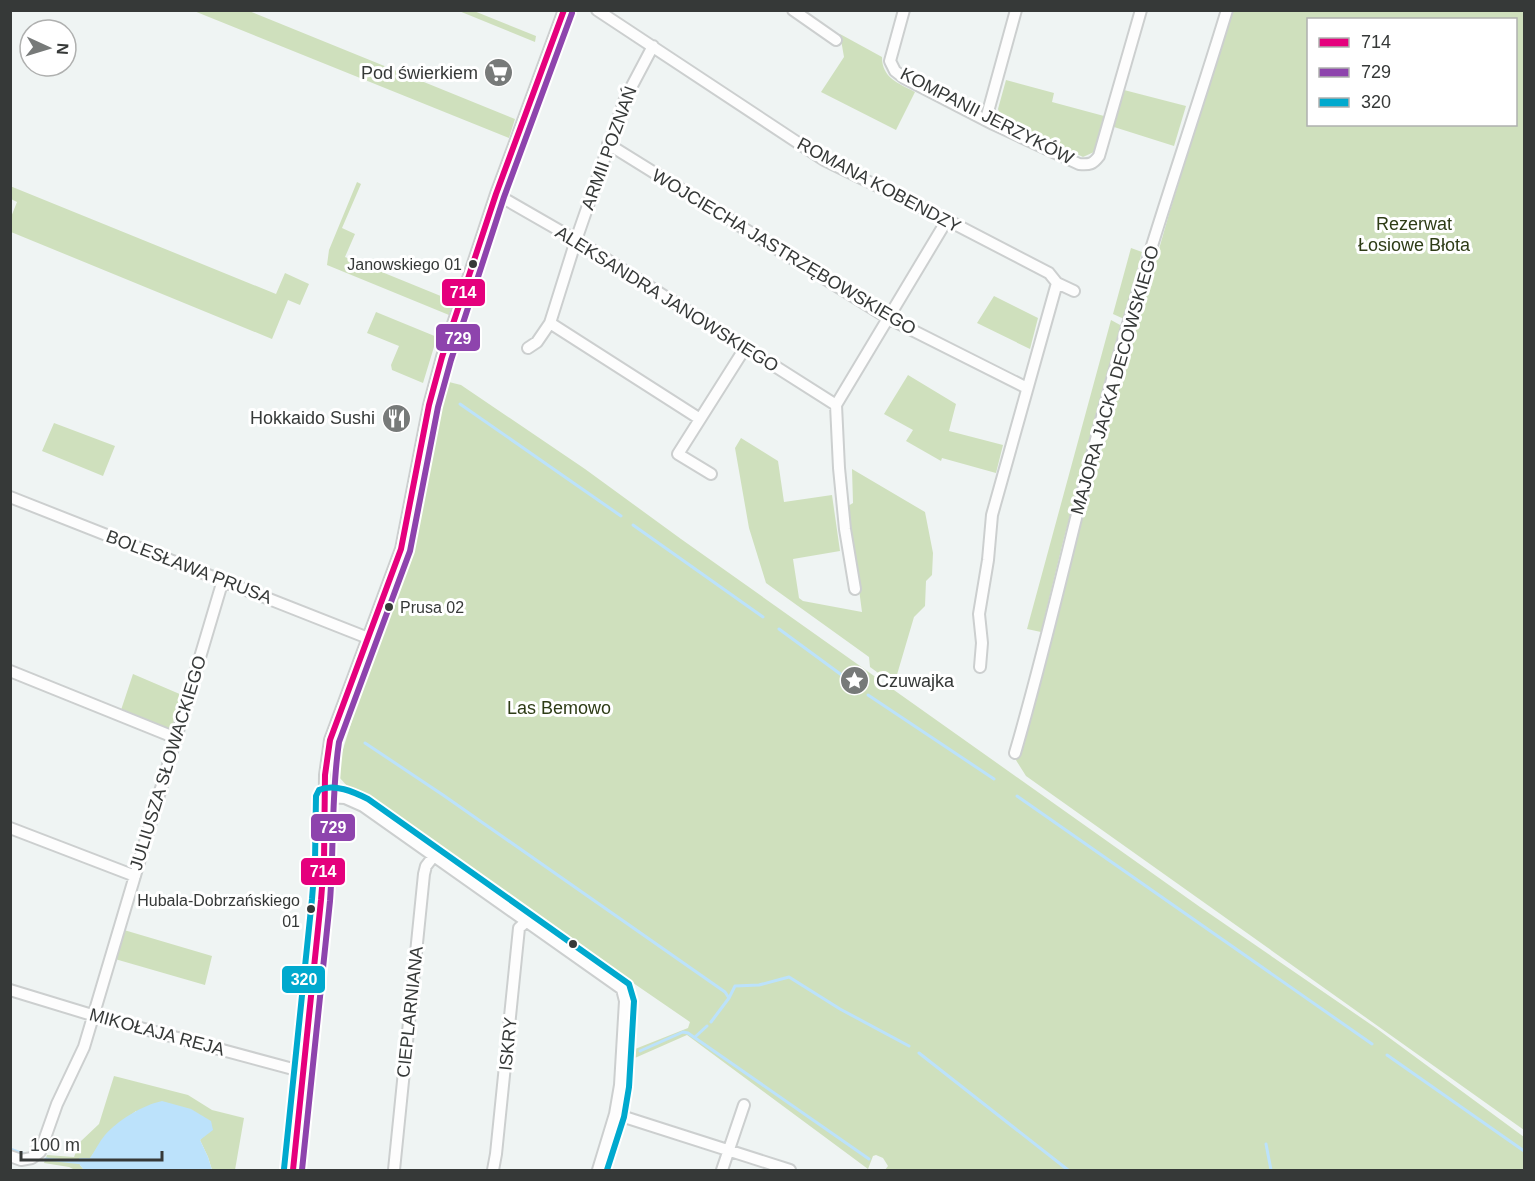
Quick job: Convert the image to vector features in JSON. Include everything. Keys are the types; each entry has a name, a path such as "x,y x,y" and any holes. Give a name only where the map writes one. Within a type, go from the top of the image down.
{"street":[{"path":"293,1170 324,862 326,761 330,740 401,549 429,405 442,357 496,194 564,10"},
{"name":"ROMANA KOBENDZY","path":"597,10 824,160 1049,273 1057,283 1074,291"},
{"path":"792,10 836,40"},
{"name":"KOMPANII JERZYKÓW","path":"904,10 891,56 891,66 904,78 1079,164 1088,165 1099,156 1141,10"},
{"path":"986,119 1016,10"},
{"name":"MAJORA JACKA DECOWSKIEGO","path":"1015,753 1038,672 1077,510 1117,360 1227,10"},
{"name":"ARMII POZNAŃ","path":"528,348 537,342 550,323 625,99 652,46"},
{"name":"WOJCIECHA JASTRZĘBOWSKIEGO","path":"609,144 888,318 1027,388"},
{"name":"ALEKSANDRA JANOWSKIEGO","path":"496,194 576,240 836,405"},
{"path":"855,589 838,468 836,405 947,220"},
{"path":"980,667 982,643 979,614 988,560 990,522 1057,283"},
{"path":"550,323 700,420"},
{"path":"711,474 678,454 745,348"},
{"name":"BOLESŁAWA PRUSA","path":"10,497 368,638"},
{"name":"JULIUSZA SŁOWACKIEGO","path":"16,1158 32,1158 39,1152 57,1104 84,1047 223,580"},
{"path":"10,671 176,738"},
{"path":"325,797 353,800 622,989 625,995 622,1062 615,1114 598,1170"},
{"path":"10,828 135,876"},
{"name":"CIEPLARNIANA","path":"394,1170 424,874 426,866 433,857"},
{"name":"ISKRY","path":"493,1170 519,928 527,921"},
{"name":"MIKOŁAJA REJA","path":"10,990 92,1015 304,1072"},
{"path":"722,1170 744,1106"},
{"path":"615,1114 790,1170"}],"green space":[{"path":"194,11 249,11 515,119 509,138"},
{"path":"459,11 474,11 536,36 535,42"},
{"name":"Rezerwat Łosiowe Błota","path":"1232,11 1524,11 1524,1130 1026,776 1014,757 1169,214"},
{"path":"840,34 882,57 888,75 897,83 915,92 896,130 821,92 844,57"},
{"path":"1006,80 1054,93 1052,102 1104,116 1094,152 1083,157 1001,117 998,109"},
{"path":"1124,90 1186,106 1174,146 1114,127"},
{"path":"357,182 361,184 342,228 355,234 345,257 453,301 449,315 327,265 329,250"},
{"path":"10,186 276,294 285,273 309,284 300,305 288,300 272,339 11,232 11,217 17,202 11,199"},
{"path":"1131,248 1142,252 1124,319 1113,314"},
{"path":"994,296 1038,318 1030,349 977,323"},
{"path":"376,312 437,337 423,383 392,370 391,365 399,346 367,333"},
{"path":"1111,320 1122,326 1064,538 1041,632 1027,629"},
{"path":"908,375 956,404 949,431 1003,445 996,473 942,458 941,461 906,441 913,430 884,414"},
{"name":"Las Bemowo","path":"445,381 461,385 585,469 1200,907 1376,1028 1524,1137 1524,1170 885,1170 888,1166 883,1158 876,1155 873,1156 868,1169 687,1035 628,1061 630,1051 688,1028 690,1022 348,787 339,777 340,759 366,675 406,574 416,536 419,504"},
{"path":"54,423 115,446 103,476 42,451"},
{"path":"741,438 778,461 784,502 832,495 840,551 793,559 799,598 803,601 862,612 848,506 853,503 852,469 925,512 933,553 932,575 926,581 925,606 914,617 896,678 892,683 870,667 869,657 766,583 749,528 735,448"},
{"path":"133,674 182,695 172,727 167,729 121,710"},
{"path":"124,930 212,956 205,985 115,959"},
{"path":"114,1076 188,1095 212,1110 244,1118 235,1170 212,1170 200,1140 204,1135 136,1111 110,1132 90,1159 79,1158 84,1170 44,1163 47,1155 74,1157 80,1142 99,1124"}],"water":[{"path":"162,1101 191,1109 211,1121 213,1130 200,1140 212,1170 84,1170 79,1158 90,1158 110,1129 139,1110"}],"waterway":[{"path":"460,404 621,516"},
{"path":"633,525 763,617"},
{"path":"779,629 843,676"},
{"path":"868,695 994,779"},
{"path":"365,743 725,992 729,998"},
{"path":"1017,796 1372,1044"},
{"path":"711,1022 735,986 759,985 789,977 840,1009 909,1046"},
{"path":"695,1037 707,1026"},
{"path":"640,1051 683,1032 688,1033 869,1159"},
{"path":"919,1053 1068,1170"},
{"path":"1387,1055 1524,1151"},
{"path":"1266,1144 1271,1170"},
{"path":"10,1149 24,1154"},
{"path":"46,1159 83,1163"}],"transit line":[{"name":"714","path":"293,1170 321,900 325,775 330,740 401,549 429,405 442,357 496,194 564,10"},
{"name":"729","path":"302,1170 330,901 339,742 410,551 438,407 451,360 504,197 572,13"},
{"name":"320","path":"284,1169 312,899 316,796 319,790 331,787 350,791 368,799 629,984 634,1001 629,1087 624,1117 607,1170"}],"place":[{"name":"Pod świerkiem","path":"499,73"},
{"name":"Janowskiego 01","path":"473,264"},
{"name":"Hokkaido Sushi","path":"396,418"},
{"name":"Prusa 02","path":"389,607"},
{"name":"Czuwajka","path":"855,681"},
{"name":"Hubala-Dobrzańskiego 01","path":"311,909"}]}
